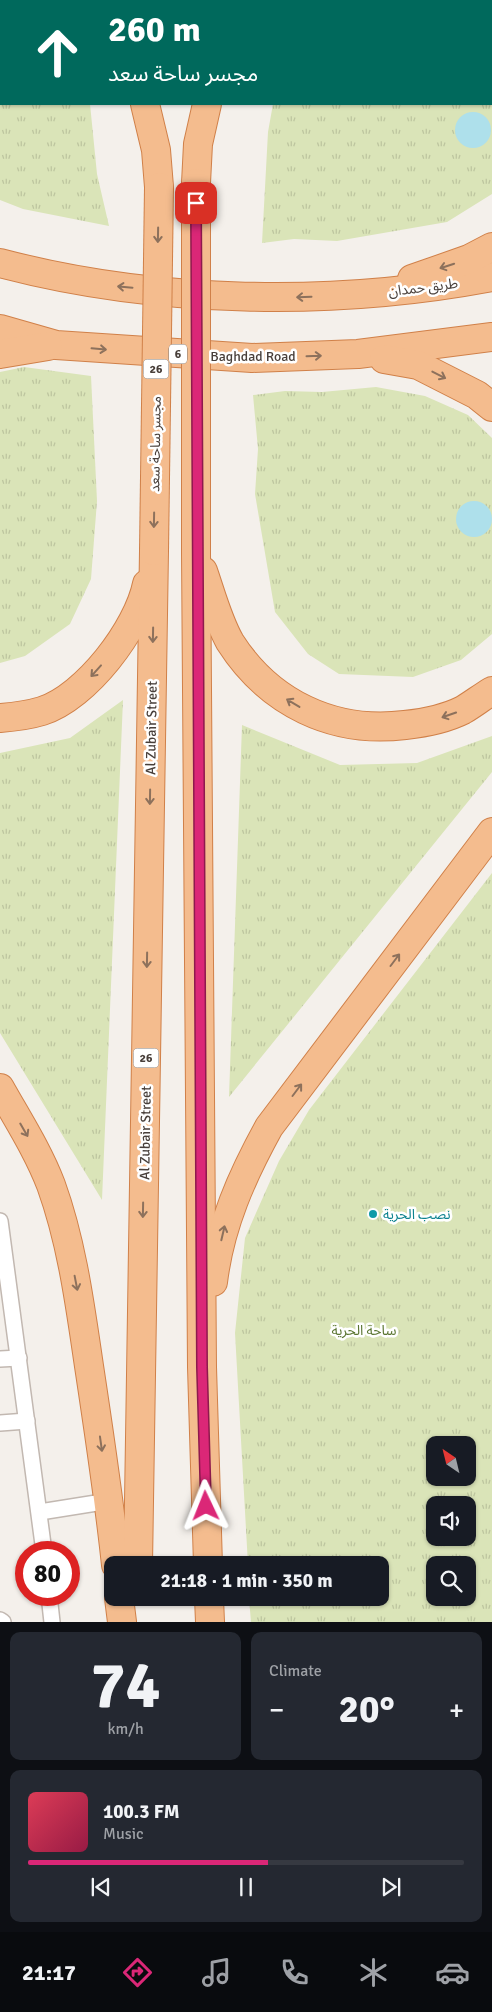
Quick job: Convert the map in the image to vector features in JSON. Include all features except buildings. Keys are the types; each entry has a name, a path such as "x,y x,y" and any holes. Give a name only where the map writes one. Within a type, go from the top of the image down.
{"highway":[{"path":"145,105 156,150"},
{"path":"207,105 198,144 196,183 196,553 202,1367 208,1556"},
{"name":"مجسر ساحة سعد","path":"154,551 159,187 156,150"},
{"path":"7,263 118,286 251,298 353,295 400,283 469,259 492,246"},
{"name":"طريق حمدان","path":"353,295 437,288 492,277"},
{"name":"Baghdad Road","path":"0,329 56,345 252,358 358,354"},
{"name":"6","path":"358,354 492,337"},
{"path":"0,354 56,345"},
{"path":"358,354 418,365 477,395 492,407"},
{"path":"0,718 43,710 79,690 114,651 133,620 146,592 154,551"},
{"name":"Al Zubair Street","path":"138,1556 154,551"},
{"path":"196,553 230,641 256,675 294,705 341,724 379,728 425,723 462,710 492,691"},
{"path":"202,1367 214,1274 228,1213 247,1168 269,1127 492,832"},
{"path":"0,1088 35,1148 66,1231 80,1307 109,1501 115,1556"},
{"path":"120,1606 122,1622"},
{"path":"137,1606 137,1622"},
{"path":"209,1606 210,1622"}],"main road":[{"path":"156,150 157,105"},
{"path":"198,105 198,144"}],"lane":[{"path":"0,1226 5,1293 18,1358 43,1541"},
{"path":"0,1359 18,1358"},
{"path":"0,1422 27,1421"},
{"path":"40,1512 109,1501"},
{"path":"50,1606 52,1622"}],"green space":[{"path":"0,105 90,105 97,174 109,226 23,209 0,200"},
{"path":"273,105 492,105 492,194 447,222 337,241 294,239 262,243 268,132"},
{"path":"24,367 91,376 97,501 91,579 70,624 25,656 0,663 0,372"},
{"path":"376,387 425,396 468,415 492,438 492,634 461,660 413,677 339,674 308,654 275,612 255,494 258,449 253,395 285,391 322,392"},
{"path":"123,700 102,1200 0,1033 0,753 70,738"},
{"path":"242,725 340,765 417,763 492,736 492,772 229,1097"},
{"name":"ساحة الحرية","path":"492,873 492,1622 251,1622 250,1606 389,1606 389,1556 247,1556 235,1333 245,1238 279,1161 309,1110"}],"water":[{"path":"473,112 480,113 486,117 490,123 490,137 486,143 480,147 473,148 466,147 460,143 456,137 455,130 456,123 460,117 466,113"},
{"path":"474,501 481,502 487,506 491,512 491,526 487,532 481,536 474,537 467,536 461,532 457,526 456,519 457,512 461,506 467,502"}],"place":[{"name":"نصب الحرية","path":"373,1214"}],"route":[{"path":"196,203 196,553 202,1367 206,1506"}]}
